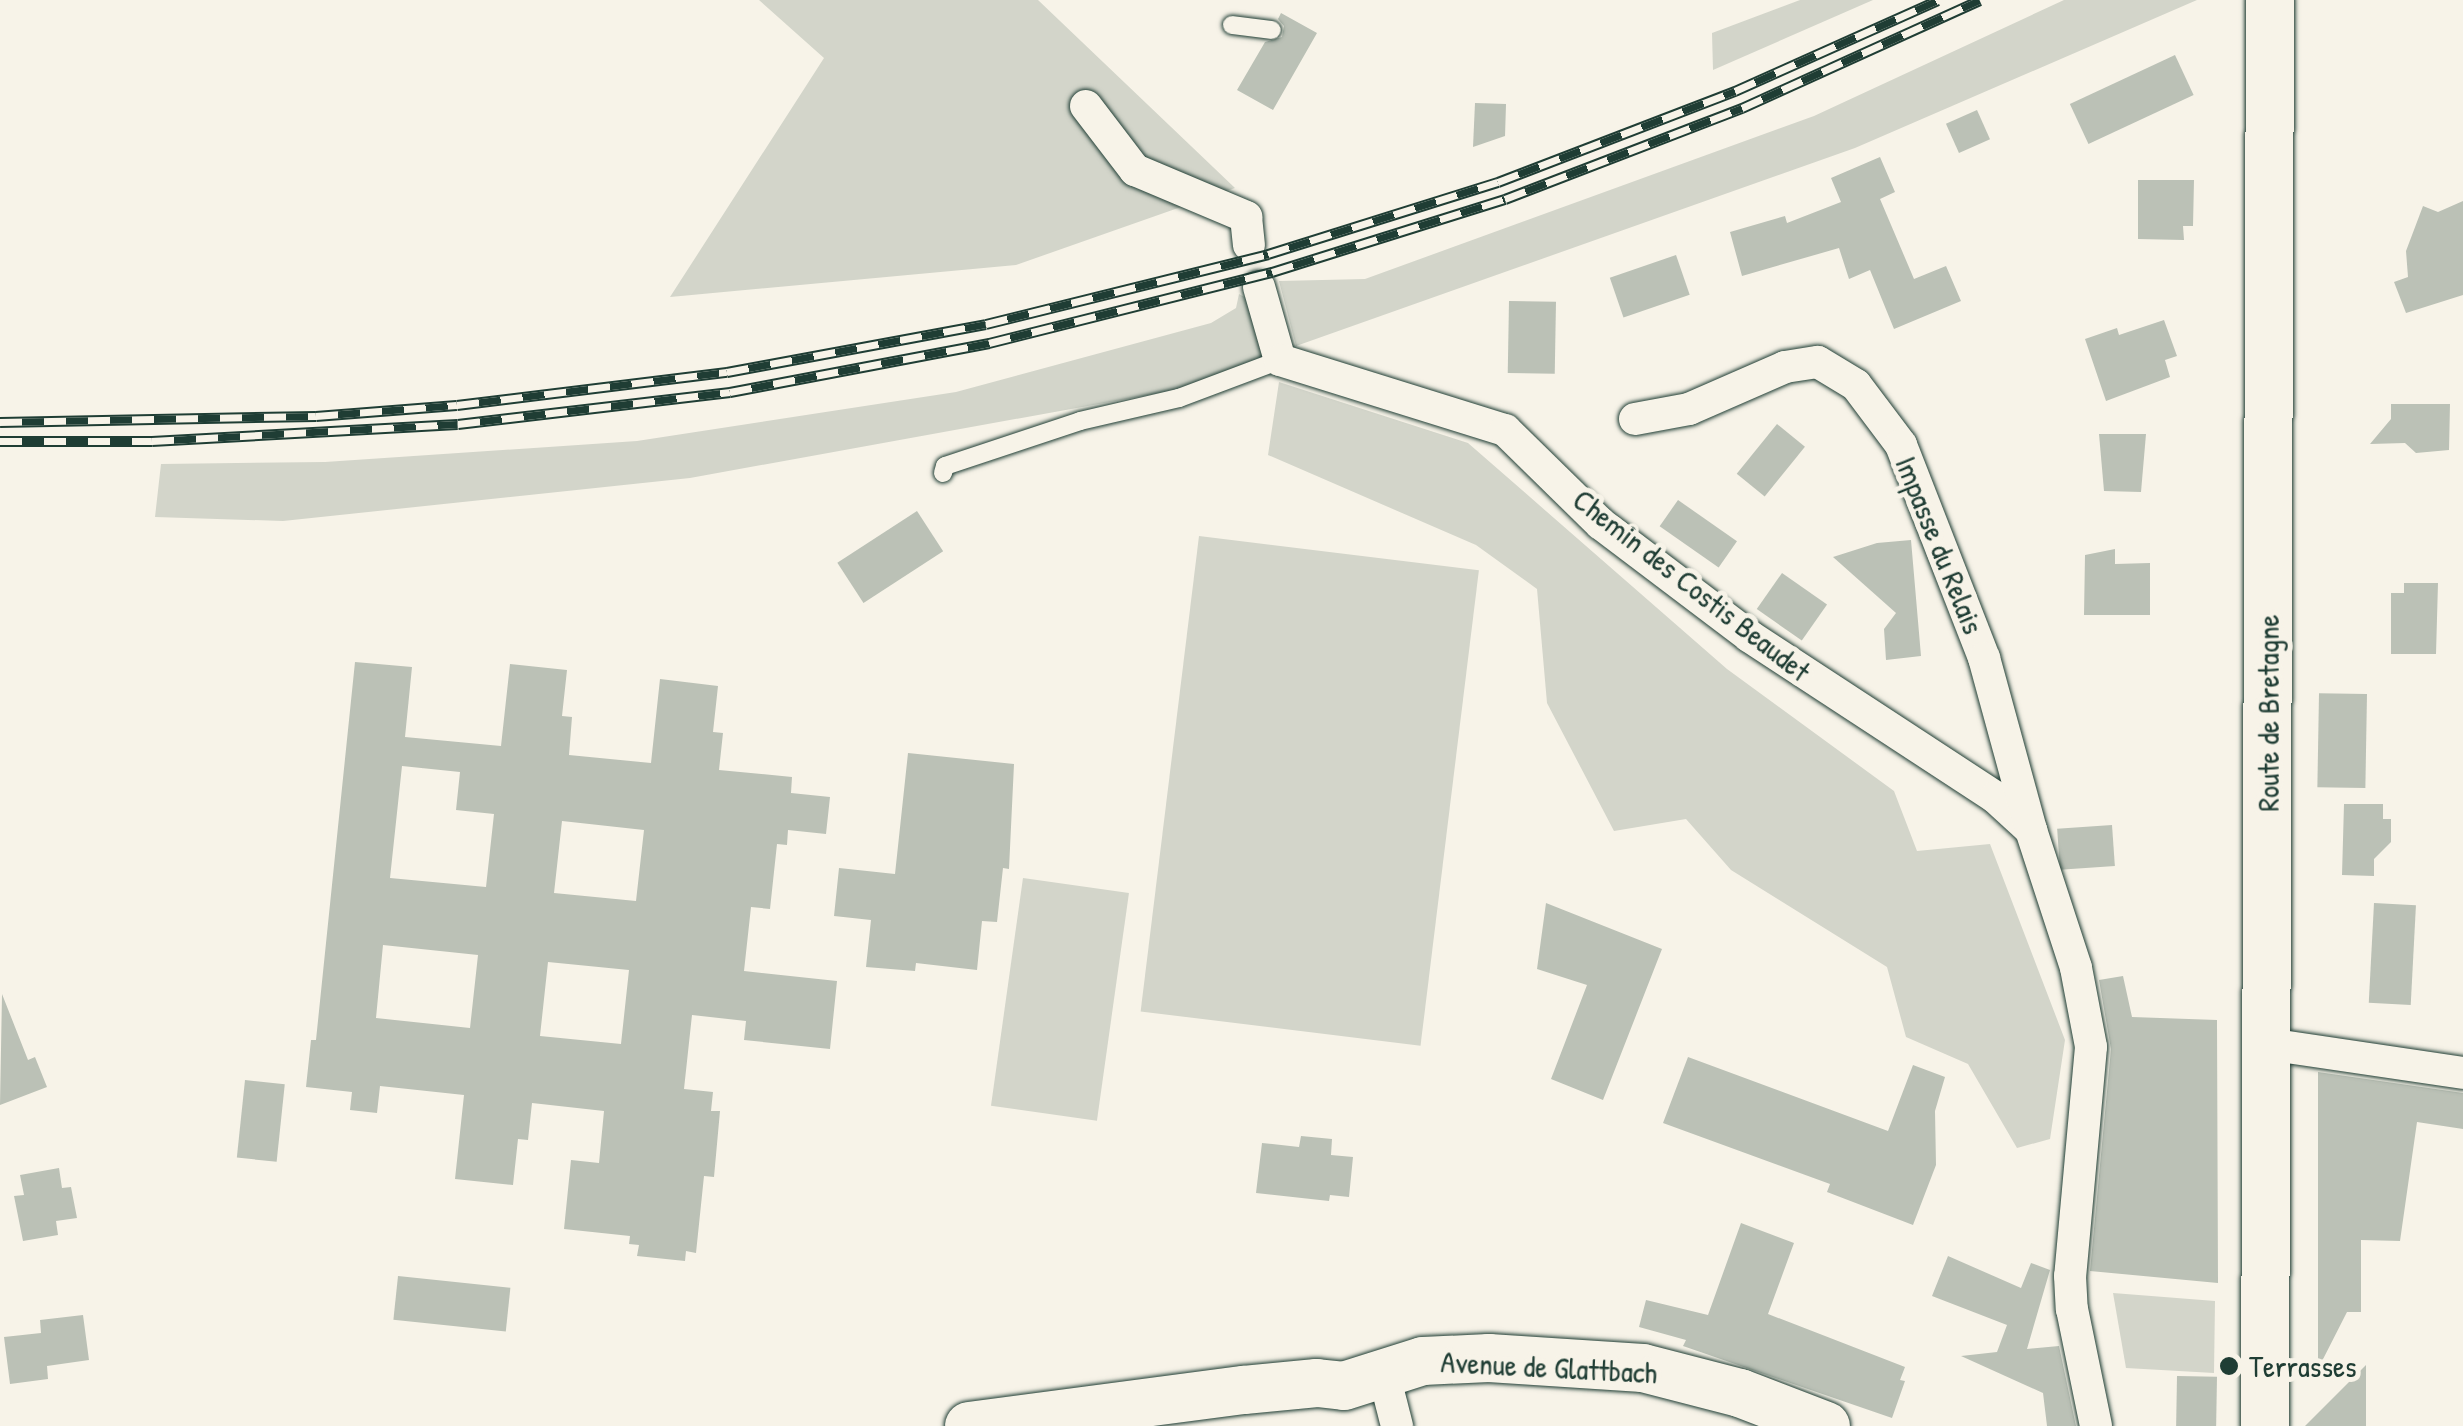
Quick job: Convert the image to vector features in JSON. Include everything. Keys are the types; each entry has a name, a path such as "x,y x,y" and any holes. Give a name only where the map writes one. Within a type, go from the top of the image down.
{"main road":[{"name":"Route de Bretagne","path":"2265,1426 2270,0"},
{"name":"Avenue de Glattbach","path":"970,1426 1244,1390 1317,1383 1344,1386 1383,1371 1433,1359 1489,1358 1643,1368 1740,1393 1826,1426"}],"street":[{"path":"1086,106 1135,170 1246,217 1249,246"},
{"path":"1259,287 1280,360"},
{"name":"Chemin des Costis Beaudet","path":"1280,360 1505,430 1601,524 1828,690 1995,797 2031,830"},
{"name":"Impasse du Relais","path":"1634,419 1689,409 1785,367 1818,362 1856,385 1900,445 1984,658 2031,830 2076,968 2091,1046 2069,1265 2072,1309 2096,1426"},
{"path":"2267,1044 2463,1073"},
{"path":"1383,1371 1397,1426"}],"lane":[{"path":"1232,25 1272,30"},
{"path":"943,473 944,466 1080,421 1179,398 1280,360"}],"shaded area":[{"path":"759,0 1038,0 1235,188 1016,265 670,297 824,58"},
{"path":"1800,0 1873,0 1713,70 1712,33"},
{"path":"2064,0 2197,0 1855,148 1296,346 1279,281 1365,279 1814,116"},
{"path":"1239,294 1257,304 1265,358 1176,390 690,478 283,521 155,517 161,464 325,462 637,441 956,392 1211,323 1236,308"},
{"path":"1279,382 1468,443 1727,669 1894,791 1917,851 1990,844 2065,1040 2050,1139 2017,1148 1968,1064 1906,1037 1887,967 1731,870 1686,819 1614,831 1547,703 1537,589 1476,545 1268,455"},
{"path":"1199,536 1479,570 1421,1046 1141,1011"},
{"path":"1023,878 1129,893 1097,1121 991,1106"},
{"path":"2113,1293 2215,1301 2214,1373 2126,1368"}],"building":[{"path":"1281,13 1317,33 1273,110 1237,90 1265,42 1282,37 1284,26 1278,19"},
{"path":"2175,55 2194,95 2088,144 2070,104"},
{"path":"1475,103 1506,104 1505,136 1473,147"},
{"path":"1977,110 1990,139 1959,153 1946,124"},
{"path":"1880,157 1895,192 1880,199 1914,279 1946,266 1961,301 1894,329 1870,270 1849,279 1839,248 1742,276 1730,232 1785,216 1787,223 1841,202 1831,178"},
{"path":"2138,180 2194,180 2193,226 2183,226 2184,240 2138,239"},
{"path":"2463,201 2463,295 2406,313 2394,282 2408,277 2406,251 2423,206 2438,212"},
{"path":"1676,255 1690,295 1623,318 1610,278"},
{"path":"1509,301 1556,302 1555,374 1508,373"},
{"path":"2164,320 2177,356 2165,360 2170,377 2106,401 2085,339 2117,328 2119,335"},
{"path":"2391,404 2450,404 2449,450 2416,453 2405,443 2370,444 2391,419"},
{"path":"1777,424 1805,447 1765,496 1737,474"},
{"path":"2099,434 2146,434 2141,492 2104,491"},
{"path":"1678,500 1737,541 1719,568 1660,526"},
{"path":"917,511 943,551 863,603 837,563"},
{"path":"1911,540 1921,656 1886,660 1884,629 1896,613 1833,557 1877,543"},
{"path":"2115,549 2115,564 2150,563 2150,615 2084,615 2085,555"},
{"path":"1782,573 1827,605 1802,641 1757,609"},
{"path":"2404,583 2438,583 2436,654 2391,654 2391,593 2404,593"},
{"path":"355,662 412,667 405,737 501,746 510,664 567,670 562,716 572,717 569,755 651,763 660,679 718,686 713,732 723,733 719,770 792,777 791,793 830,797 826,834 788,830 787,845 777,844 770,909 751,907 744,971 837,981 830,1049 744,1040 746,1021 692,1015 684,1089 713,1092 711,1111 720,1111 714,1177 704,1176 696,1253 686,1251 685,1261 637,1256 639,1245 629,1244 630,1236 564,1229 571,1160 599,1163 604,1111 532,1103 528,1140 518,1139 513,1185 455,1179 464,1095 380,1086 377,1113 350,1110 352,1092 306,1087 311,1040 316,1040","holes":["402,766 460,772 456,810 494,814 486,887 390,878","562,821 644,830 636,901 554,893","383,945 478,955 470,1028 376,1018","548,962 629,970 621,1044 540,1036"]},
{"path":"2319,693 2367,694 2365,788 2317,787"},
{"path":"908,753 1014,764 1009,869 1003,868 997,922 982,921 977,970 916,963 915,971 866,967 871,920 834,916 839,868 895,874"},
{"path":"2344,804 2383,804 2383,819 2391,819 2391,842 2374,859 2374,876 2342,875"},
{"path":"2112,825 2115,866 2060,870 2057,829"},
{"path":"1546,903 1662,949 1603,1100 1551,1079 1587,985 1537,969"},
{"path":"2374,903 2416,905 2411,1005 2369,1003"},
{"path":"2123,976 2132,1017 2217,1020 2218,1283 2090,1271 2111,1049 2099,980"},
{"path":"2,994 28,1060 35,1057 47,1087 0,1105"},
{"path":"1688,1057 1888,1131 1913,1065 1945,1077 1935,1111 1936,1165 1913,1225 1827,1192 1830,1184 1663,1123"},
{"path":"2318,1072 2463,1093 2463,1129 2417,1122 2400,1241 2361,1240 2361,1312 2347,1312 2318,1369"},
{"path":"245,1080 285,1084 277,1162 237,1158"},
{"path":"1301,1136 1332,1139 1331,1155 1353,1157 1349,1197 1330,1195 1329,1201 1256,1193 1262,1143 1299,1147"},
{"path":"59,1168 62,1188 71,1187 77,1218 56,1221 58,1235 23,1241 14,1196 24,1195 20,1175"},
{"path":"1741,1223 1794,1243 1768,1314 1905,1367 1900,1380 1905,1381 1892,1418 1683,1346 1686,1340 1639,1327 1646,1300 1708,1315"},
{"path":"1948,1256 2021,1288 2031,1263 2050,1270 2027,1349 2059,1346 2076,1426 2047,1426 2043,1393 1961,1356 1997,1352 2007,1325 1932,1296"},
{"path":"398,1276 510,1288 506,1332 393,1320"},
{"path":"83,1315 89,1360 47,1366 48,1379 10,1384 4,1337 41,1333 40,1320"},
{"path":"2366,1365 2366,1426 2305,1426"},
{"path":"2177,1376 2217,1377 2216,1426 2176,1426"}],"railway":[{"path":"0,422 316,416 457,405 727,372 986,324 1268,254 1498,182 1735,91 1938,0"},
{"path":"0,441 152,441 458,424 730,392 989,343 1272,272 1505,199 1742,108 1980,0"}],"place":[{"name":"Terrasses","path":"2229,1366"}]}
